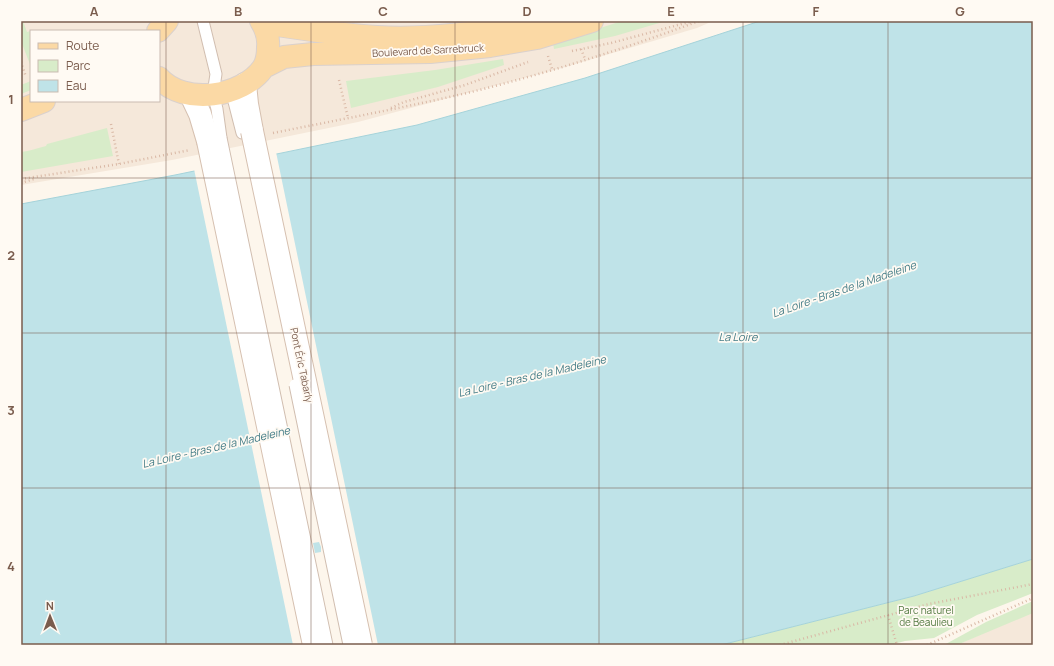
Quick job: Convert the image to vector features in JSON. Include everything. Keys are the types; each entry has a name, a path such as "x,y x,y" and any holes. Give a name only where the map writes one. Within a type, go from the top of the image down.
{"main road":[{"path":"159,30 167,21"},
{"path":"261,21 265,27 268,42 268,54 264,67"},
{"name":"Boulevard de Sarrebruck","path":"268,21 277,25 385,37 469,34 541,21"},
{"name":"Boulevard de Sarrebruck","path":"227,86 255,77 264,67 284,57 313,54 430,52 490,46 537,38 592,21"},
{"path":"160,79 170,87 191,95 227,86"},
{"path":"21,110 41,102"}],"street":[{"name":"Pont Éric Tabarly","path":"227,86 247,104 247,132 361,645"},
{"path":"191,95 215,140 314,645"}],"lane":[{"path":"203,21 227,86 217,109 215,140 327,645"},
{"path":"247,132 287,350"},
{"path":"292,373 349,645"}],"path":[{"path":"568,52 611,43 693,21"},
{"path":"535,60 465,86 404,102 387,110 468,92 552,69 659,36 699,21"},
{"path":"581,49 585,59"},
{"path":"542,58 554,55"},
{"path":"548,56 552,69"},
{"path":"21,62 26,76"},
{"path":"339,80 348,118"},
{"path":"111,124 119,164"},
{"path":"21,179 94,168"},
{"path":"21,183 40,177"},
{"path":"780,645 929,604 1033,584"},
{"path":"927,645 1033,598"},
{"path":"888,615 897,645"}],"shaded area":[{"path":"21,21 713,21 697,28 562,68 358,122 172,160 21,185"},
{"path":"1033,611 1033,645 957,645"}],"green space":[{"path":"21,21 23,21 27,32 30,31 30,64 21,41"},
{"path":"622,21 666,21 615,36 554,49 553,43"},
{"path":"503,59 504,65 438,87 351,108 346,81 435,70"},
{"path":"30,81 30,90 21,94 21,85"},
{"path":"107,128 113,156 21,172 21,152"},
{"name":"Parc naturel de Beaulieu","path":"1033,559 1033,593 977,615 934,638 905,641 890,645 721,645 914,596"},
{"path":"1033,601 1033,613 957,645 944,645 986,622"}],"water":[{"name":"La Loire","path":"760,21 1033,21 1033,559 914,596 721,645 21,645 21,204 175,175 417,125 585,78"}],"pier":[{"path":"276,152 378,645 293,645 194,169","holes":["319,542 321,552 315,553 313,543"]}],"water label":[{"name":"La Loire - Bras de la Madeleine","path":"844,289"},
{"name":"La Loire - Bras de la Madeleine","path":"532,376"},
{"name":"La Loire - Bras de la Madeleine","path":"216,447"}]}
